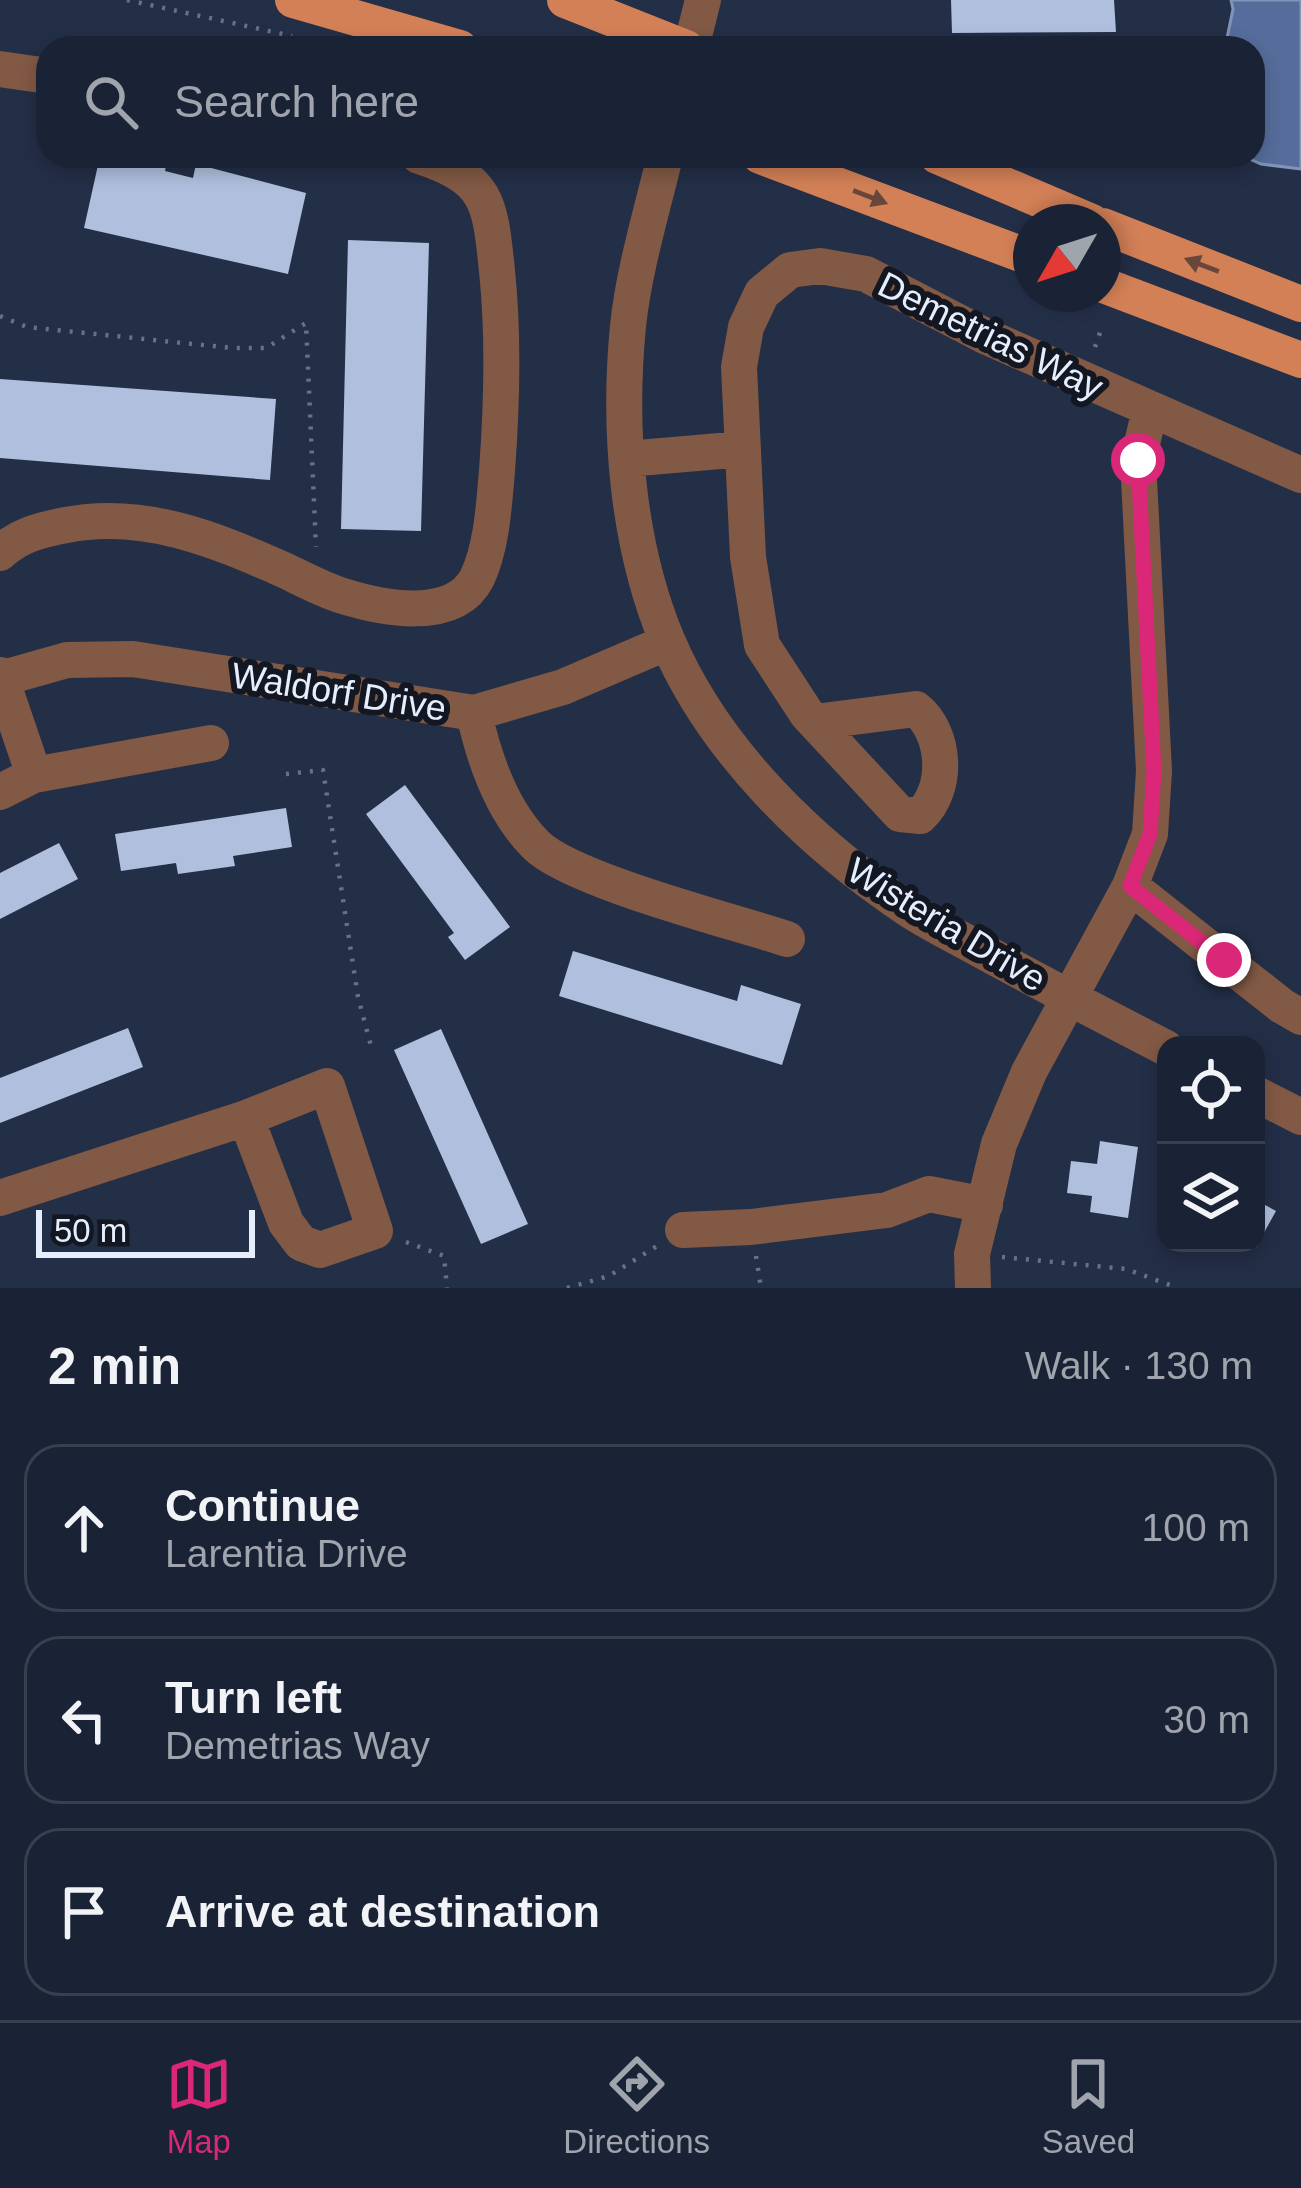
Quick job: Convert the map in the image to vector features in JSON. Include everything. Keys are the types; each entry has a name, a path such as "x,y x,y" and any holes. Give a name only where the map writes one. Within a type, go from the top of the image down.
{"main road":[{"path":"293,0 418,36"},
{"path":"565,0 658,36"},
{"path":"792,168 1013,251"},
{"path":"965,168 1050,204"},
{"path":"1121,233 1301,304"},
{"path":"1121,292 1301,360"}],"street":[{"path":"692,36 703,0"},
{"path":"0,70 36,74"},
{"path":"0,553 29,532 107,519 170,526 343,596 424,609 450,602 476,581 494,501 503,358 490,210 474,184 454,168"},
{"name":"Wisteria Drive","path":"662,168 628,322 627,459 642,558 668,642 725,735 764,786 836,857 912,911 1157,1043"},
{"name":"Demetrias Way","path":"815,722 762,645 748,557 739,367 746,327 762,293 790,270 820,266 866,274 985,336 1301,475"},
{"path":"972,1271 1000,1144 1029,1072 1130,886 1150,834 1154,771 1138,460 1150,410"},
{"path":"627,459 743,449"},
{"name":"Waldorf Drive","path":"0,678 68,660 133,659 474,713 563,687 668,642"},
{"path":"0,678 34,775"},
{"path":"474,713 482,752 497,788 536,845 568,867 787,938"},
{"path":"0,792 34,775 212,743"},
{"path":"1130,886 1301,1017"},
{"path":"0,1198 246,1118 327,1086 375,1231 320,1250 302,1243 286,1223 246,1118"},
{"path":"1265,1099 1301,1117"},
{"path":"682,1230 751,1227 886,1210 929,1194 985,1205"}],"path":[{"path":"127,0 289,36"},
{"path":"0,316 27,327 232,349 266,348 306,323 317,585"},
{"path":"286,774 323,770 358,998 372,1050"},
{"path":"567,1288 609,1276 682,1230"},
{"path":"375,1231 444,1256 447,1288"},
{"path":"972,1271 1126,1269 1178,1288"}],"water":[{"path":"1231,0 1301,0 1301,169 1265,164 1265,36 1227,36"}],"building":[{"path":"951,0 1114,0 1116,32 952,33"},
{"path":"97,168 166,168 193,178 195,168 211,168 306,193 288,274 84,228"},
{"path":"348,240 429,243 421,531 341,529"},
{"path":"0,379 276,399 270,480 0,458"},
{"path":"405,785 510,927 465,960 448,937 454,933 366,814"},
{"path":"286,808 292,847 233,856 235,866 178,874 176,863 121,871 115,834"},
{"path":"59,843 78,879 0,919 0,873"},
{"path":"573,951 737,1001 741,985 801,1004 782,1065 559,996"},
{"path":"128,1028 143,1067 0,1123 0,1078"},
{"path":"441,1029 528,1224 481,1244 394,1050"},
{"path":"1100,1141 1138,1147 1128,1218 1090,1212 1092,1196 1067,1193 1071,1161 1097,1164"},
{"path":"1265,1205 1276,1211 1265,1231"}],"route":[{"path":"1138,460 1154,771 1150,834 1130,886 1224,960"}]}
